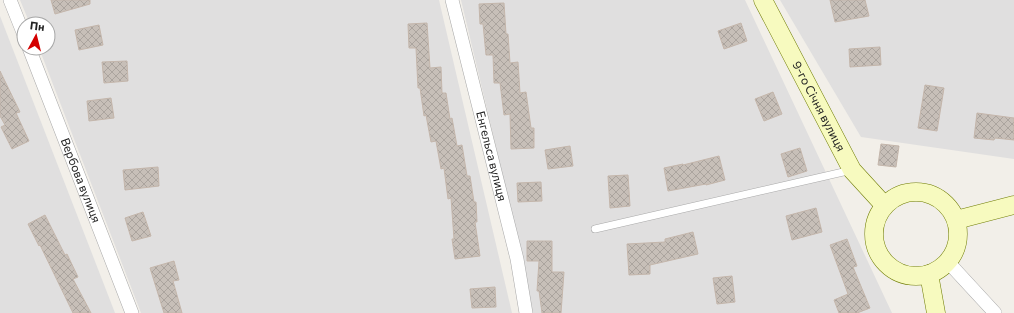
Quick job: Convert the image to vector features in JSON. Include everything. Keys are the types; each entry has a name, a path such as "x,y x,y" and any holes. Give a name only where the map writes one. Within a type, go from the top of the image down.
{"street":[{"path":"10,0 16,16"},
{"name":"Енгельса вулиця","path":"452,0 517,259 526,313"},
{"name":"9-го Січня вулиця","path":"763,0 852,170 884,206"},
{"name":"Вербова вулиця","path":"32,56 132,313"},
{"path":"914,191 925,192 935,196 944,202 951,210 956,220 958,242 954,253 948,262 929,274 918,276 908,275 897,271 888,265 881,257 876,247 874,236 878,215 884,206 893,198 903,193 914,191"},
{"path":"956,220 1014,205"},
{"path":"948,262 995,313"},
{"path":"929,274 936,313"}],"lane":[{"path":"595,229 852,170"}],"shaded area":[{"path":"20,0 439,0 512,313 141,313 42,56 56,56 56,16 27,16"},
{"path":"461,0 745,0 892,313 533,313 522,256"},
{"path":"780,0 1014,0 1014,159 861,137"},
{"path":"0,16 115,313 0,313"}],"building":[{"path":"51,0 90,0 90,4 55,14"},
{"path":"830,0 865,0 869,16 835,22"},
{"path":"504,3 510,63 518,62 520,93 526,92 531,128 534,128 534,148 511,149 510,114 504,115 500,83 494,83 493,55 486,55 483,24 480,24 479,4"},
{"path":"427,23 430,68 441,67 442,93 446,93 450,119 452,118 457,146 462,145 467,176 470,176 474,202 476,202 477,222 475,222 480,256 455,259 452,239 454,239 451,198 448,199 444,168 441,169 436,141 431,142 426,115 424,116 420,88 418,88 416,48 409,48 408,24"},
{"path":"741,23 747,41 724,49 718,31"},
{"path":"99,25 103,45 79,50 75,30"},
{"path":"880,47 881,65 850,67 849,49"},
{"path":"127,61 128,81 104,83 102,62"},
{"path":"0,71 20,112 16,113 29,141 12,149 1,127 5,125 0,116"},
{"path":"925,85 944,88 937,131 918,128"},
{"path":"773,92 782,114 764,121 755,99"},
{"path":"111,98 114,118 89,121 87,101"},
{"path":"977,113 1014,118 1014,140 974,138"},
{"path":"881,144 899,146 896,167 878,165"},
{"path":"570,146 573,166 548,169 545,150"},
{"path":"800,148 807,171 788,177 781,154"},
{"path":"719,156 725,180 706,185 668,191 664,168"},
{"path":"158,167 159,186 125,190 123,170"},
{"path":"628,175 630,206 610,208 608,176"},
{"path":"541,182 542,201 518,202 517,183"},
{"path":"816,208 822,232 792,240 786,216"},
{"path":"143,212 151,236 132,241 125,218"},
{"path":"45,215 78,277 73,279 91,313 73,313 40,245 39,246 28,224"},
{"path":"693,232 698,254 650,265 650,274 629,275 627,244 665,242 665,239"},
{"path":"847,239 857,266 853,267 870,308 857,313 839,313 834,300 848,294 830,245"},
{"path":"527,241 552,241 552,272 564,272 561,313 542,313 539,291 537,291 539,261 527,261"},
{"path":"174,261 179,280 173,281 182,313 164,313 150,268"},
{"path":"732,276 735,302 717,304 713,278"},
{"path":"495,287 496,307 472,308 470,289"}]}
